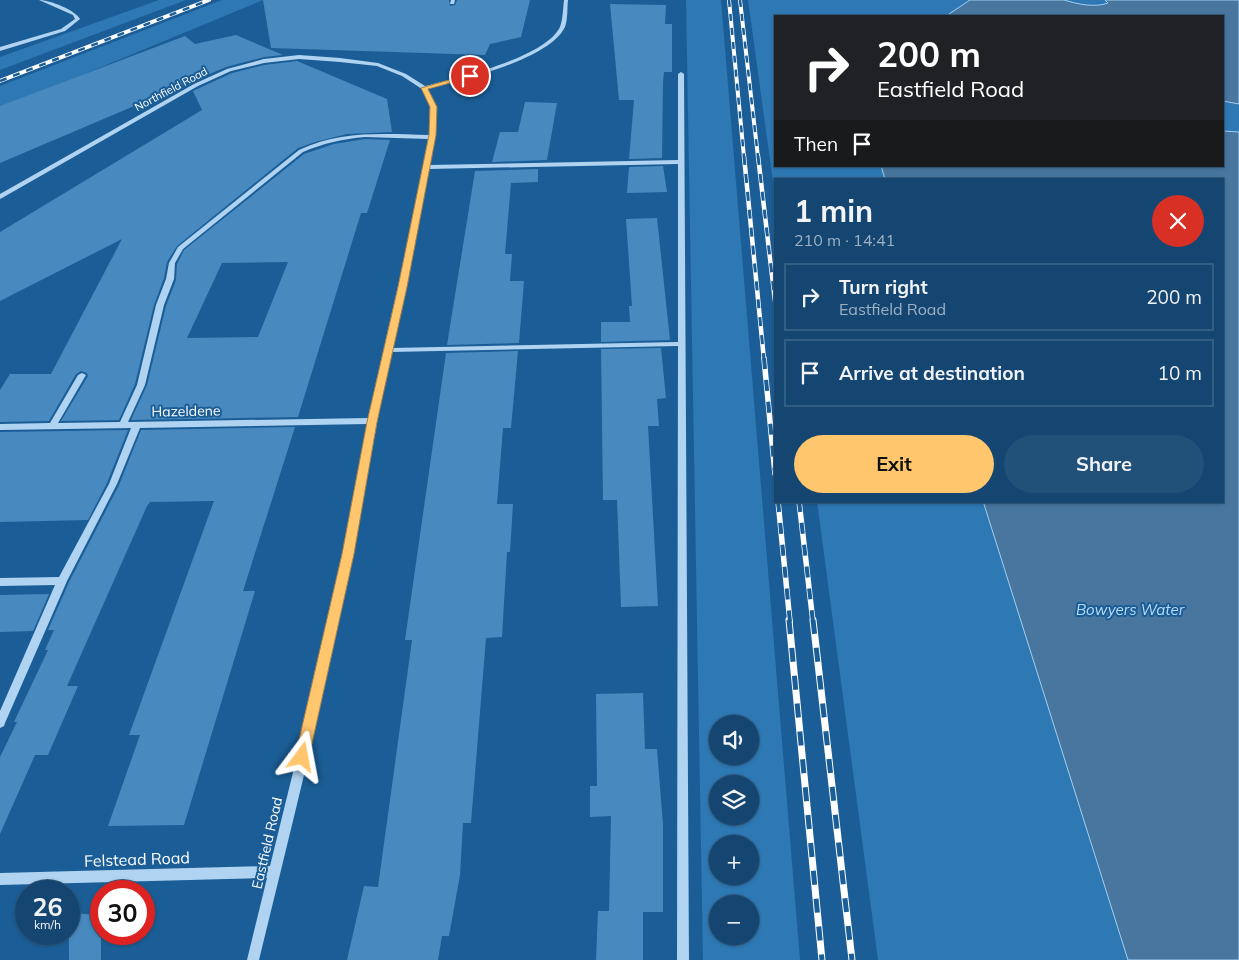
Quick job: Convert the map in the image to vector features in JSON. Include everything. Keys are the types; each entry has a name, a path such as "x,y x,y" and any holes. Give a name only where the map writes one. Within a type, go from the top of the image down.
{"street":[{"path":"0,49 63,30 78,19 75,14 41,0"},
{"path":"424,88 505,64 550,41 562,28 566,0"},
{"name":"Northfield Road","path":"0,197 196,85 229,70 299,57 340,60 378,66 404,75 424,88"},
{"path":"681,74 683,960"},
{"name":"Eastfield Road","path":"253,960 348,554 372,422 432,137 433,107 424,88"},
{"path":"122,426 141,385 160,305 170,279 172,263 180,248 301,151 316,142 352,136 432,137"},
{"path":"426,167 680,162"},
{"path":"388,350 681,344"},
{"path":"52,427 82,375"},
{"name":"Hazeldene","path":"0,427 372,422"},
{"path":"0,723 62,581 113,484 136,426"},
{"path":"0,582 62,581"},
{"name":"Felstead Road","path":"0,879 274,872"}],"shaded area":[{"path":"159,0 186,0 0,70 0,57"},
{"path":"222,0 263,0 0,107 0,86"},
{"path":"686,0 721,0 800,960 703,960"},
{"path":"748,0 1239,0 1239,960 878,960 817,503 1224,503 1224,178 774,178 774,189"}],"water":[{"path":"970,0 1064,0 1092,5 1108,3 1105,0 1239,0 1239,104 1224,101 1224,15 948,15"},
{"name":"Bowyers Water","path":"1224,131 1239,132 1239,960 1128,960 984,503 1224,503 1224,178 885,178 881,167 1224,167"}],"building":[{"path":"263,0 449,0 450,6 455,5 457,0 530,0 521,37 490,44 485,55 271,48"},
{"path":"610,4 666,5 665,24 672,24 672,72 664,72 662,158 629,159 634,100 619,100"},
{"path":"236,35 283,55 264,57 226,67 0,163 0,106 185,36 195,44"},
{"path":"297,61 387,99 392,132 347,134 298,148 177,246 167,262 164,278 154,305 135,384 119,420 61,421 88,376 87,373 81,371 76,374 49,421 0,422 0,390 10,374 51,374 122,239 0,301 0,232 202,110 193,91 232,73 264,65"},
{"path":"525,102 557,103 547,160 492,162 500,132 518,132"},
{"path":"365,139 390,140 367,213 361,213 298,417 131,420 147,385 166,306 176,280 177,264 184,250 304,154 334,144","holes":["288,262 258,337 187,338 222,263"]},
{"path":"663,166 667,192 627,193 629,167"},
{"path":"538,169 538,182 511,183 505,254 512,254 510,281 524,281 519,343 447,345 475,171"},
{"path":"657,218 670,340 601,342 601,322 630,322 629,306 632,306 626,219"},
{"path":"661,348 666,398 657,399 659,426 648,426 658,606 621,607 617,500 603,500 601,349"},
{"path":"518,351 511,428 503,428 497,504 513,504 510,552 507,552 502,637 486,638 471,823 463,823 460,875 449,936 442,936 438,960 347,960 364,886 378,887 412,640 405,640 446,353"},
{"path":"295,427 243,591 255,591 184,825 108,826 140,735 129,735 214,501 150,502 147,506 67,686 78,686 48,755 35,755 0,834 0,757 17,722 14,722 48,650 45,650 54,630 48,630 69,582 119,485 141,430"},
{"path":"128,430 107,483 88,520 0,522 0,432"},
{"path":"49,594 33,631 0,632 0,595"},
{"path":"643,693 645,749 657,749 663,825 663,912 643,912 643,960 596,960 598,911 609,911 611,816 590,817 590,786 597,786 596,694"},
{"path":"80,914 90,914 90,945 101,945 101,960 69,960 69,945 80,945"}],"railway":[{"path":"0,81 209,0"},
{"path":"729,0 744,157"},
{"path":"740,0 758,157"},
{"path":"744,156 764,360"},
{"path":"758,156 774,292"},
{"path":"764,358 774,463"},
{"path":"778,503 790,622"},
{"path":"799,503 813,622"},
{"path":"789,620 822,960"},
{"path":"813,620 852,960"}],"route":[{"path":"302,757 348,554 372,422 403,287 432,135 433,107 424,88 470,76"}]}
